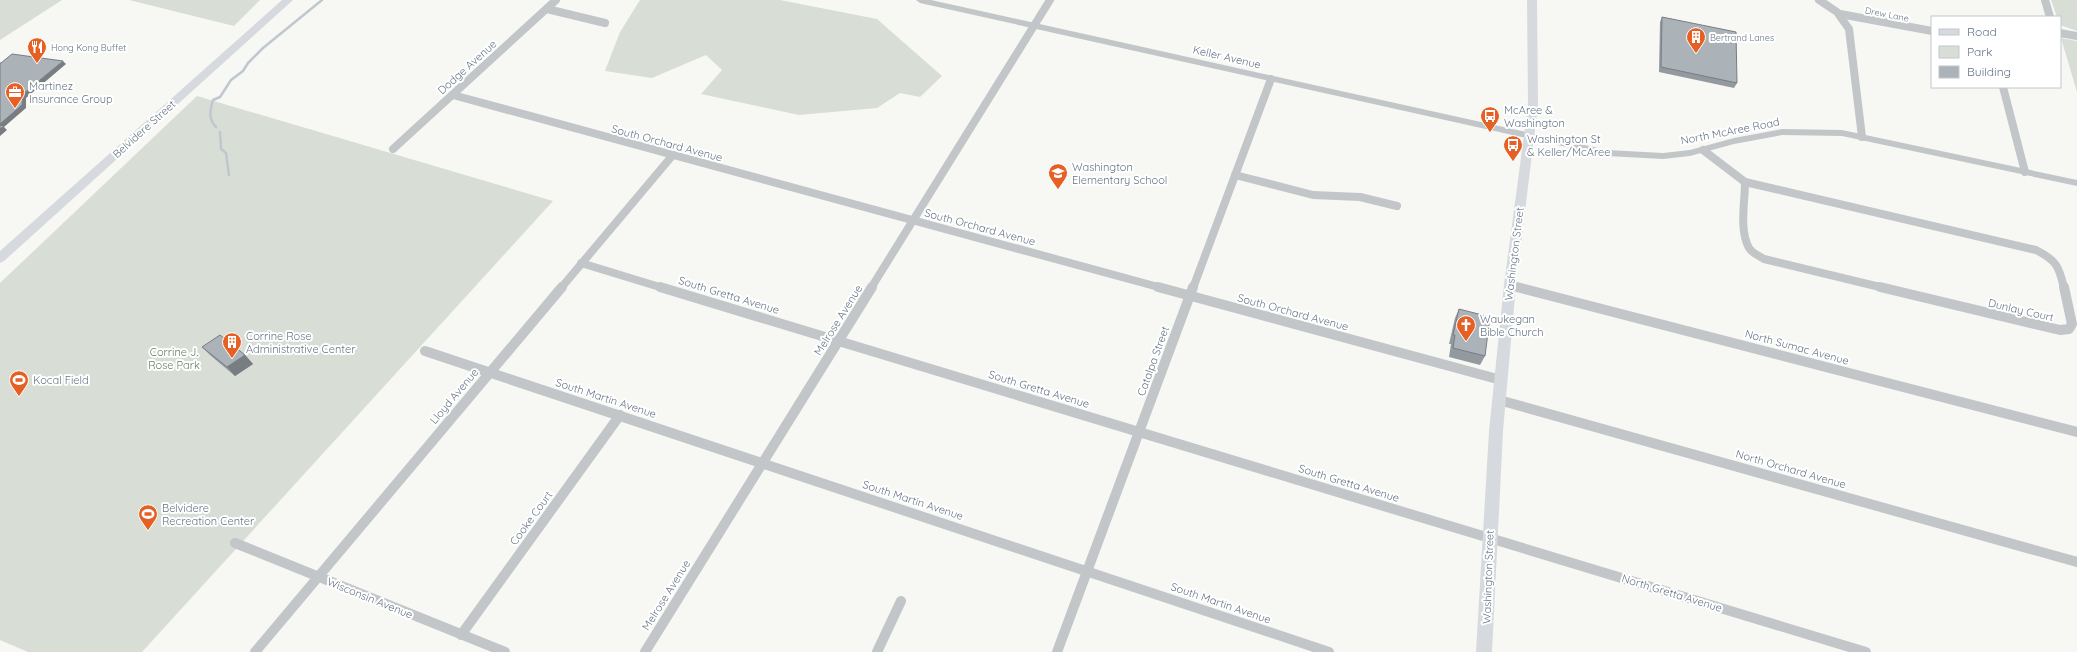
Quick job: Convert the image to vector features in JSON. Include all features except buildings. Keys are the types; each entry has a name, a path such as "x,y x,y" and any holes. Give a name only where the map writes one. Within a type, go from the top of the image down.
{"main road":[{"name":"Belvidere Street","path":"0,258 288,0"},
{"name":"Washington Street","path":"1484,652 1492,484 1499,400 1510,285 1534,92 1532,0"}],"street":[{"name":"Dodge Avenue","path":"393,150 556,0"},
{"name":"Keller Avenue","path":"920,0 930,1 1528,137"},
{"name":"Melrose Avenue","path":"645,652 1050,0"},
{"path":"1820,0 1840,14 1849,29 1862,137"},
{"path":"2044,0 2050,16"},
{"path":"546,9 605,23"},
{"name":"Drew Lane","path":"1840,14 1931,31"},
{"path":"2061,33 2077,36"},
{"name":"Catalpa Street","path":"1057,652 1271,79"},
{"path":"2003,88 2025,172"},
{"name":"South Orchard Avenue","path":"453,95 672,156 914,220 1501,380"},
{"name":"North McAree Road","path":"1528,137 1597,151 1640,156 1663,156 1703,150 1734,141 1782,132 1842,133 2077,183"},
{"name":"Dunlay Court","path":"1703,150 1745,182 2036,250 2048,256 2059,267 2072,324 2069,329 2060,330 1764,259 1755,254 1749,248 1746,234 1745,182"},
{"name":"Lloyd Avenue","path":"255,652 672,156"},
{"path":"1235,175 1313,195 1360,197 1397,206"},
{"name":"South Gretta Avenue","path":"581,263 1489,538"},
{"name":"North Sumac Avenue","path":"1510,285 2077,432"},
{"name":"South Martin Avenue","path":"425,350 1330,652"},
{"name":"North Orchard Avenue","path":"1499,400 2077,562"},
{"name":"Cooke Court","path":"461,635 620,416"},
{"name":"North Gretta Avenue","path":"1489,538 1855,650 1866,652"},
{"name":"Wisconsin Avenue","path":"235,543 505,652"},
{"path":"877,652 901,601"}],"green space":[{"path":"0,0 62,0 0,40"},
{"path":"129,0 260,0 234,26"},
{"path":"640,0 780,0 877,19 942,76 920,97 900,93 877,108 799,115 701,94 722,70 706,55 652,78 605,71 620,32"},
{"path":"2051,0 2077,0 2077,31 2061,25 2061,16 2057,16"},
{"path":"2061,38 2077,41 2077,92"},
{"name":"Corrine J. Rose Park","path":"197,96 553,201 142,652 28,652 0,640 0,283"}],"waterway":[{"path":"216,127 211,118 213,100 220,97 231,80 243,71 248,63 263,48 322,0"},
{"path":"220,132 221,149 226,153 229,175"}],"place":[{"name":"Bertrand Lanes","path":"1696,54"},
{"name":"Hong Kong Buffet","path":"37,64"},
{"name":"Martinez Insurance Group","path":"15,109"},
{"name":"McAree & Washington","path":"1490,133"},
{"name":"Washington St & Keller/McAree","path":"1513,162"},
{"name":"Washington Elementary School","path":"1058,190"},
{"name":"Waukegan Bible Church","path":"1466,342"},
{"name":"Corrine Rose Administrative Center","path":"232,359"},
{"name":"Kocal Field","path":"19,397"},
{"name":"Belvidere Recreation Center","path":"148,531"}]}
